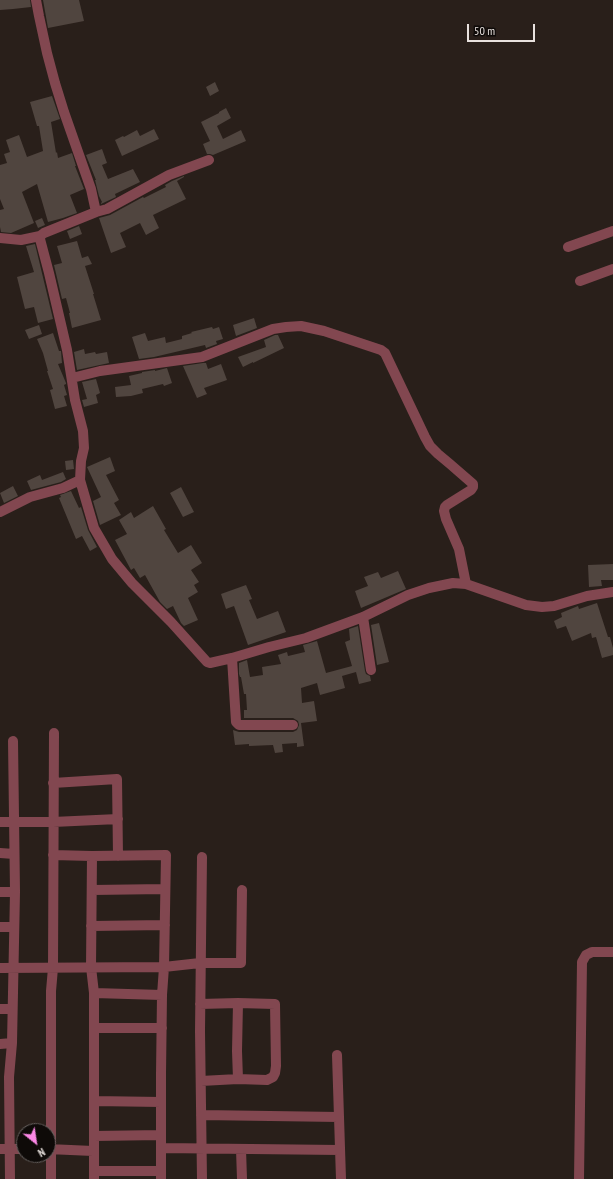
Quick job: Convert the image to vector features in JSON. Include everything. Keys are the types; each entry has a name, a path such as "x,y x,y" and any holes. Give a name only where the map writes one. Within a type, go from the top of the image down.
{"street":[{"path":"36,0 49,60 64,112 91,190 96,212"},
{"path":"0,238 21,240 40,236 111,207 169,175 209,160"},
{"path":"568,247 613,231"},
{"path":"40,236 50,273 72,378 75,400 83,430 84,440 80,480 94,528 112,559 132,583 171,622 207,662 210,663 232,658 306,638 363,617 408,595 452,583 466,584 526,605 542,607 554,606 587,596 613,592"},
{"path":"580,280 613,269"},
{"path":"72,378 100,371 202,356 273,330 286,327 301,326 324,331 381,350 385,353 430,446 473,484 473,487 470,490 447,505 444,511 459,549 466,584"},
{"path":"0,512 30,497 57,490 80,480"},
{"path":"363,617 371,670"},
{"path":"232,658 236,722 239,724 293,725"},
{"path":"49,1123 51,991 53,968 54,733"},
{"path":"10,1179 5,1149 5,1077 12,1044 14,968 15,892 13,741"},
{"path":"53,783 117,779 118,856"},
{"path":"0,822 53,822 118,819"},
{"path":"0,853 14,854"},
{"path":"53,855 166,855 162,995 161,1175 94,1175 94,993 91,967 92,856"},
{"path":"202,857 200,963 200,1115 202,1179"},
{"path":"92,890 166,889"},
{"path":"0,968 164,967 200,963 241,963 242,890"},
{"path":"0,892 15,892"},
{"path":"91,926 165,925"},
{"path":"0,927 14,927"},
{"path":"579,1179 582,962 586,955 592,952 613,952"},
{"path":"94,993 162,995"},
{"path":"238,1003 238,1079"},
{"path":"200,1004 274,1004 276,1066 273,1077 267,1080 238,1079 201,1081"},
{"path":"0,1009 12,1009"},
{"path":"94,1028 162,1028"},
{"path":"0,1044 12,1044"},
{"path":"337,1055 341,1179"},
{"path":"94,1101 161,1102"},
{"path":"200,1115 339,1117"},
{"path":"94,1136 161,1135"},
{"path":"161,1148 340,1150"},
{"path":"5,1149 16,1149"},
{"path":"56,1149 93,1151"},
{"path":"241,1149 242,1179"},
{"path":"50,1163 51,1179"}],"building":[{"path":"0,0 30,0 31,7 0,10"},
{"path":"43,0 79,0 84,21 48,28"},
{"path":"215,82 219,91 210,96 206,87"},
{"path":"52,96 60,119 51,122 56,153 57,152 58,158 72,153 75,166 84,189 70,195 77,213 48,222 37,184 22,192 34,223 11,233 1,232 0,210 4,209 0,199 0,165 7,163 4,154 10,152 6,140 19,135 27,157 43,151 39,126 37,126 30,102"},
{"path":"226,108 231,118 217,126 223,139 241,130 246,141 213,155 207,154 203,144 210,141 201,122"},
{"path":"154,129 159,139 122,156 115,140 137,130 140,136"},
{"path":"102,149 107,163 102,165 108,179 133,169 140,182 115,194 116,197 101,204 102,202 99,196 96,180 86,155"},
{"path":"184,176 177,181 186,199 153,215 159,228 146,235 140,223 120,233 126,247 111,253 99,218 110,215 143,197 144,198 166,187 165,185"},
{"path":"42,218 45,225 38,228 35,221"},
{"path":"79,226 82,234 70,239 67,231"},
{"path":"77,241 82,258 88,256 92,264 85,266 101,320 72,328 66,298 62,299 54,265 62,263 57,246"},
{"path":"35,244 53,319 38,323 34,307 25,309 17,277 34,272 26,246"},
{"path":"254,318 257,328 236,336 233,325"},
{"path":"39,325 42,334 29,339 25,330"},
{"path":"212,327 213,329 219,327 223,339 216,341 217,344 206,348 205,345 139,359 132,337 145,333 148,341 165,337 166,343 182,339 182,336 192,333 191,332"},
{"path":"53,333 59,351 61,351 62,363 58,364 66,383 64,385 67,395 64,396 67,406 55,409 50,390 53,389 43,353 37,339"},
{"path":"278,335 284,348 243,367 238,357 266,347 264,340"},
{"path":"84,349 85,354 107,352 109,363 77,370 74,352"},
{"path":"206,363 208,369 221,364 227,380 204,388 207,394 197,398 183,366"},
{"path":"167,368 172,383 164,386 163,384 142,389 143,393 131,396 116,397 115,387 131,385 129,376 142,372"},
{"path":"96,379 100,393 96,395 98,403 84,407 82,400 87,399 82,382"},
{"path":"110,457 115,471 106,475 119,500 114,503 121,515 100,525 93,501 101,497 87,467"},
{"path":"73,460 74,469 66,470 65,461"},
{"path":"63,472 66,479 61,482 31,490 27,481 40,475 42,480"},
{"path":"13,486 18,496 4,503 0,493"},
{"path":"181,487 194,512 183,517 170,493"},
{"path":"71,491 79,508 81,507 88,530 97,547 90,551 82,536 76,539 59,498 61,497 60,495"},
{"path":"153,506 166,529 164,530 178,553 191,545 202,563 191,570 199,582 194,585 198,592 188,598 198,620 184,626 173,606 167,609 160,602 145,575 140,578 134,568 131,570 115,540 127,534 119,520 131,512 134,518"},
{"path":"613,564 613,580 601,580 602,586 589,587 588,565"},
{"path":"398,571 406,589 361,608 355,591 368,586 364,577 378,572 381,578"},
{"path":"246,585 252,599 249,600 257,619 278,611 286,632 248,645 234,606 226,609 221,594"},
{"path":"597,603 613,648 613,655 602,658 596,637 592,638 591,633 572,641 566,626 557,629 554,621 562,617 561,613 578,606 579,609"},
{"path":"379,623 389,662 377,665 371,625"},
{"path":"358,626 365,671 366,674 370,676 371,681 359,684 356,672 342,676 345,688 320,695 317,683 301,688 302,703 314,701 317,721 301,723 304,746 297,747 297,743 282,744 283,752 275,753 273,745 235,745 233,730 239,732 293,732 297,730 299,725 298,721 293,718 244,718 244,710 247,710 246,694 244,694 241,677 239,674 239,663 247,660 250,677 263,675 262,667 281,664 278,655 287,652 288,656 305,652 303,645 317,641 326,673 352,666 345,642 350,640 349,629"}]}
